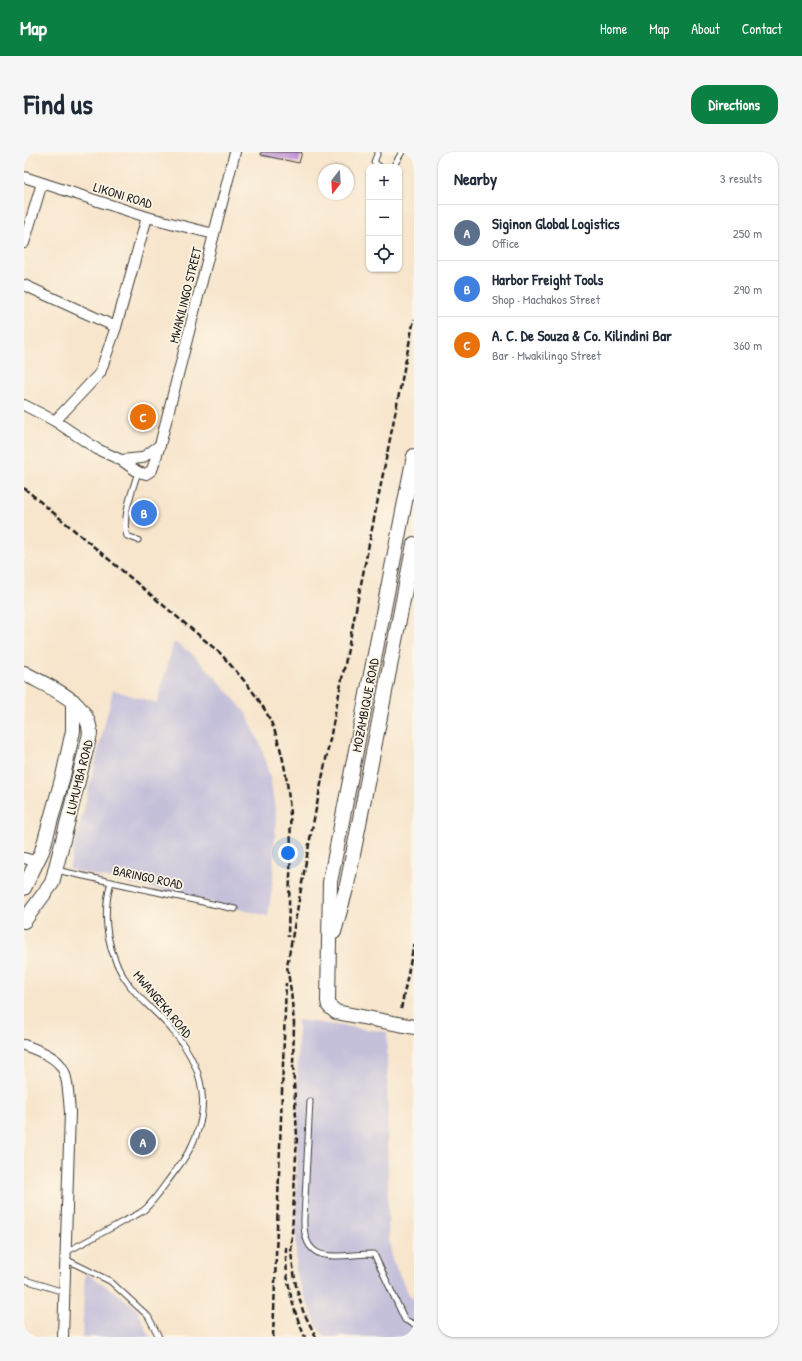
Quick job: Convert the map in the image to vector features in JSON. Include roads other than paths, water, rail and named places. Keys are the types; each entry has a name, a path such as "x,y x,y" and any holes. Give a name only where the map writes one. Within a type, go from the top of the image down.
{"street":[{"name":"MWAKILINGO STREET","path":"138,472 143,474 150,472 160,445 235,152"},
{"name":"LIKONI ROAD","path":"24,177 147,216 214,234"},
{"path":"24,243 42,183"},
{"path":"55,421 100,373 116,327 147,216"},
{"path":"24,285 116,327"},
{"path":"24,405 55,421 97,449 121,460 138,472"},
{"path":"121,460 142,458 160,445"},
{"name":"MOZAMBIQUE ROAD","path":"414,456 330,882 328,956 328,1001 332,1009 348,1014 414,1026"},
{"name":"MOZAMBIQUE ROAD","path":"328,956 347,885 414,544"},
{"path":"24,674 73,701"},
{"name":"LUMUMBA ROAD","path":"24,888 38,862 63,776 74,731 73,701"},
{"name":"LUMUMBA ROAD","path":"24,921 52,883 90,734 90,724 83,712 73,701"},
{"path":"63,776 78,781"},
{"path":"24,858 38,862"},
{"path":"24,1045 58,1060 63,1067 68,1085 70,1112 63,1337"}],"lane":[{"path":"376,164 374,162 378,152"},
{"path":"395,164 402,152"},
{"path":"138,472 129,502 125,530 127,536 138,540"},
{"name":"BARINGO ROAD","path":"56,870 235,909"},
{"name":"MWANGEKA ROAD","path":"66,1255 144,1210 193,1145 202,1114 202,1088 197,1070 187,1050 172,1030 129,985 117,962 109,941 106,901 111,882"},
{"path":"310,1101 303,1233 307,1244 316,1252 326,1255 349,1256 374,1254 406,1320 414,1324"},
{"path":"66,1255 110,1281 148,1316 159,1337"},
{"path":"25,1280 64,1292"}],"railway":[{"path":"316,1337 303,1311 296,1286 291,1253 297,1136 293,1065 294,1023 287,966 310,839 414,319"},
{"path":"24,488 220,653 252,691 266,712 272,723 283,760 290,810 291,836 288,937"},
{"path":"401,1009 414,944"},
{"path":"273,1337 286,983"},
{"path":"286,1247 290,1293 296,1315 305,1337"}],"place":[{"name":"A. C. De Souza & Co. Kilindini Bar","path":"143,417"},
{"name":"Harbor Freight Tools","path":"144,513"},
{"name":"Siginon Global Logistics","path":"143,1142"}]}
